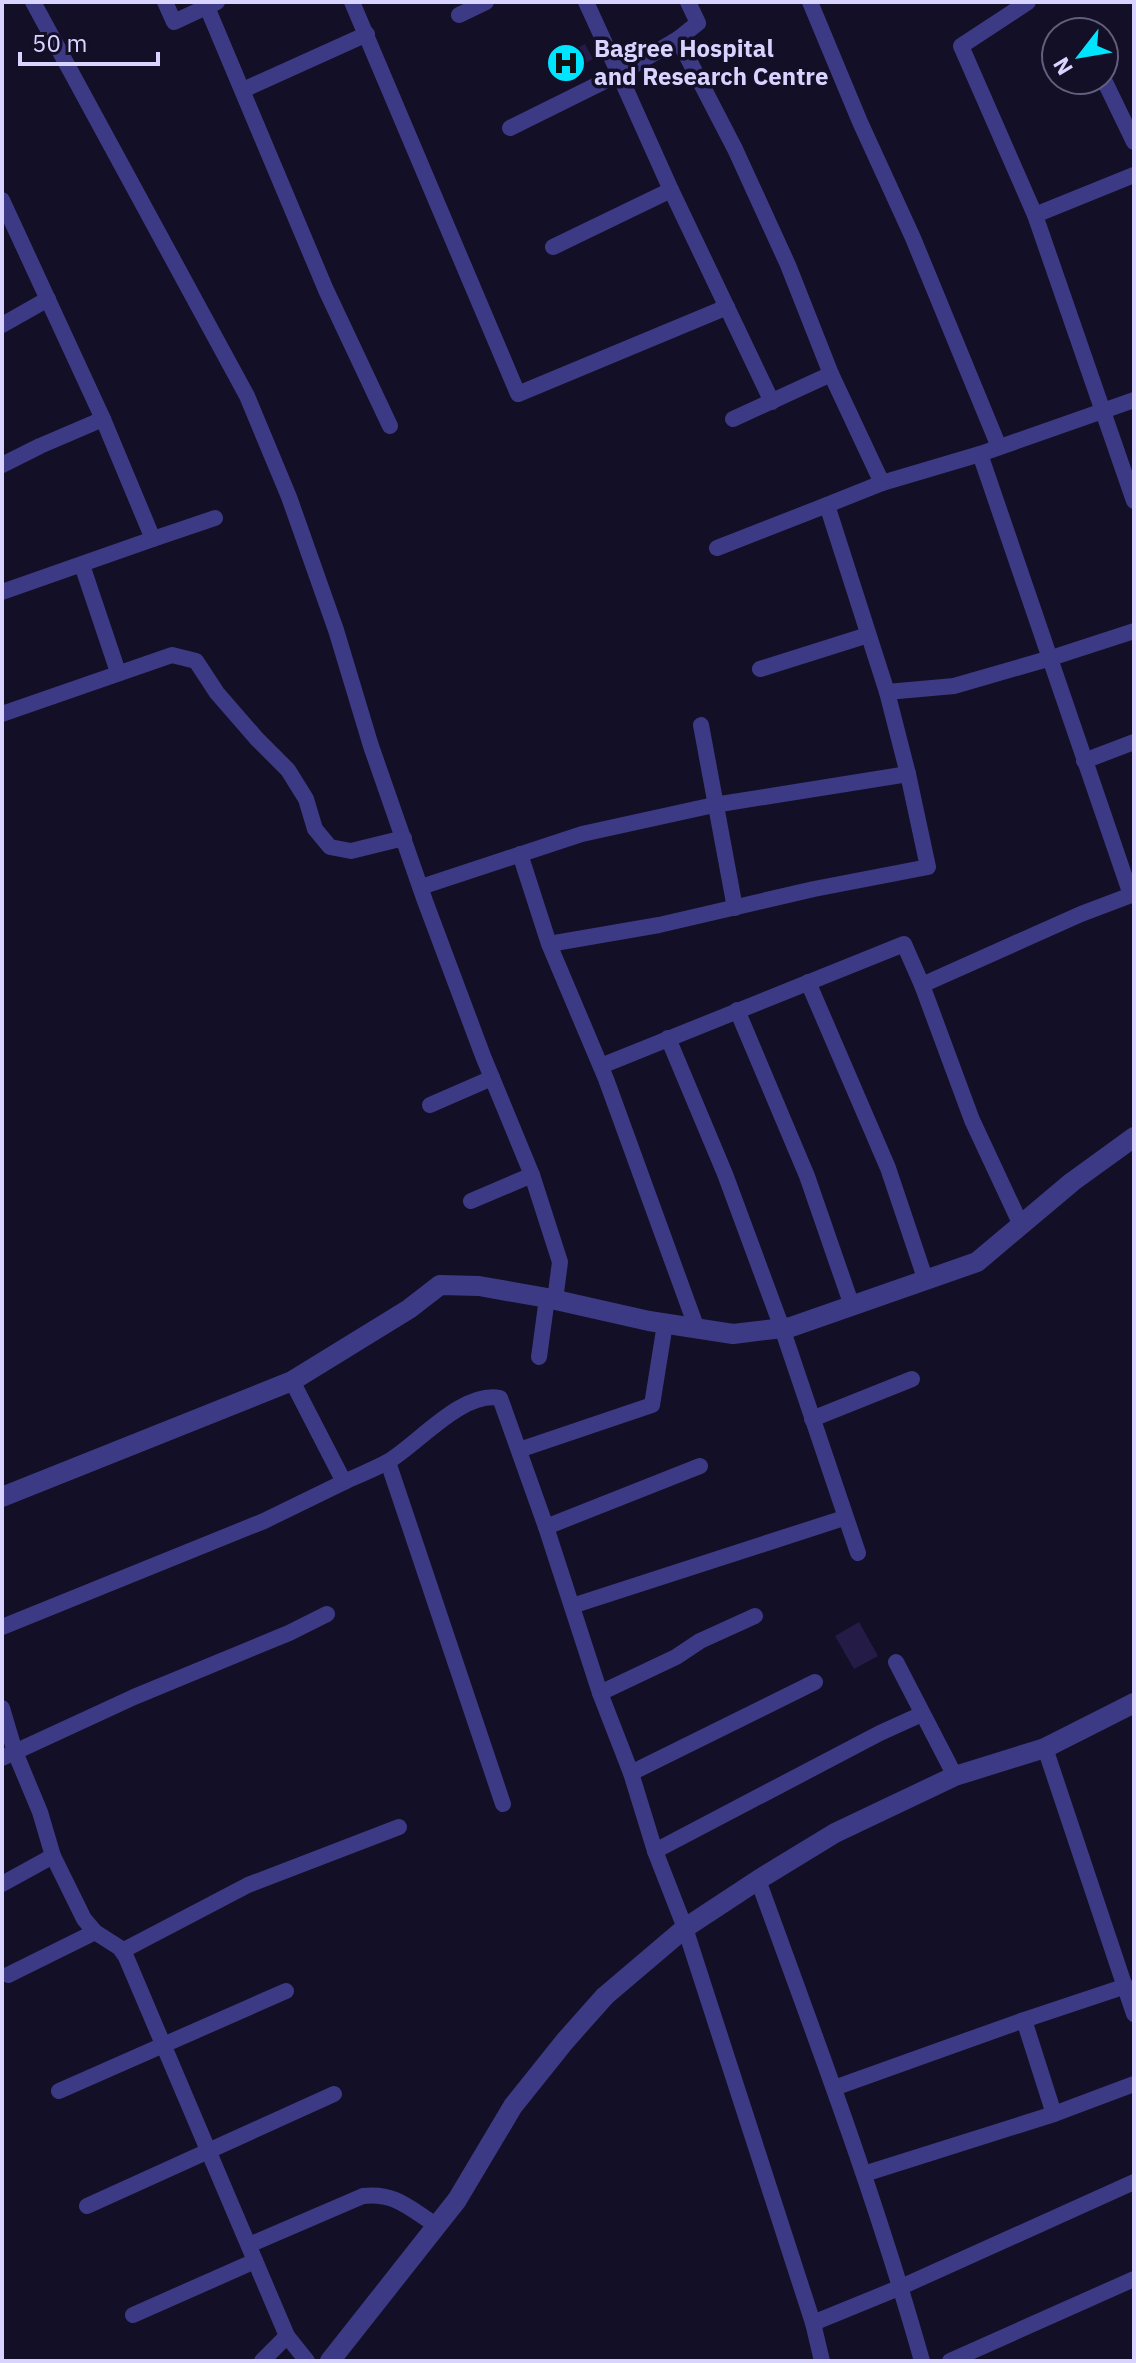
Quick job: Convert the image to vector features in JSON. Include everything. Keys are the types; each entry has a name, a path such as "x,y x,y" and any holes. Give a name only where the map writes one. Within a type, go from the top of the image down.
{"street":[{"path":"33,2 247,396 289,497 336,630 371,746 492,1078 532,1175 560,1262 539,1357"},
{"path":"165,2 174,22 212,4 243,90 326,290 390,426"},
{"path":"352,2 518,394 727,307"},
{"path":"459,15 486,2"},
{"path":"586,2 772,402"},
{"path":"510,128 619,74 678,39 698,23 688,2"},
{"path":"810,2 919,251 999,447"},
{"path":"1028,2 961,46 1035,215 1134,501"},
{"path":"243,90 367,34"},
{"path":"678,39 735,149 782,251 831,374 882,483"},
{"path":"1112,96 1134,142"},
{"path":"1035,215 1134,175"},
{"path":"553,247 671,190"},
{"path":"2,200 103,419 153,539"},
{"path":"2,325 48,299"},
{"path":"733,419 831,374"},
{"path":"717,548 882,483 980,454 1134,400"},
{"path":"2,465 103,419"},
{"path":"922,985 1133,894 1084,761 980,454"},
{"path":"549,944 659,925 928,867 887,692 827,505"},
{"path":"2,592 215,518"},
{"path":"82,565 118,672"},
{"path":"887,692 954,686 1134,631"},
{"path":"760,669 868,635"},
{"path":"2,714 172,655 196,661 227,705 288,770 306,799 315,829 330,847 351,851 404,838"},
{"path":"701,725 735,908"},
{"path":"1084,761 1134,742"},
{"path":"421,887 582,834 714,805 908,774"},
{"path":"520,854 549,944 601,1066 697,1329"},
{"path":"601,1066 904,944 972,1120 1021,1225"},
{"path":"808,982 888,1168 926,1281"},
{"path":"737,1010 807,1176 852,1306"},
{"path":"668,1038 725,1174 782,1328 858,1553"},
{"path":"430,1105 492,1078"},
{"path":"2,1497 292,1381 409,1309 440,1285 479,1286 665,1324 733,1334 791,1327 977,1262 1072,1182 1134,1137"},
{"path":"471,1201 532,1175"},
{"path":"519,1450 652,1405 665,1324"},
{"path":"812,1419 912,1379"},
{"path":"292,1381 344,1482"},
{"path":"2,1627 264,1521 388,1462 460,1407 488,1396 500,1398 600,1693 631,1773 655,1851 685,1928 813,2323 822,2361"},
{"path":"388,1462 503,1804"},
{"path":"546,1527 700,1466"},
{"path":"572,1606 844,1518"},
{"path":"8,1755 327,1614"},
{"path":"600,1693 755,1616"},
{"path":"896,1662 955,1776"},
{"path":"631,1773 815,1682"},
{"path":"330,2361 457,2200 513,2106 565,2041 605,1996 685,1928 835,1833 955,1776 1045,1748 1134,1703"},
{"path":"2,1708 8,1755 40,1812 53,1856 84,1919 95,1932 122,1951 287,2336 307,2361"},
{"path":"655,1851 922,1714"},
{"path":"1045,1748 1134,2014"},
{"path":"122,1951 248,1885 399,1827"},
{"path":"2,1884 53,1856"},
{"path":"758,1880 864,2174 922,2361"},
{"path":"8,1975 95,1932"},
{"path":"834,2088 1126,1986"},
{"path":"59,2091 286,1991"},
{"path":"1024,2020 1054,2114"},
{"path":"864,2174 1054,2114 1134,2084"},
{"path":"87,2206 334,2094"},
{"path":"813,2323 901,2287 1134,2182"},
{"path":"133,2315 363,2196 388,2195 436,2225"},
{"path":"950,2361 1134,2279"},
{"path":"262,2361 287,2336"}],"building":[{"path":"585,44 593,59 560,77 552,62"},
{"path":"859,1622 878,1656 854,1669 835,1636"}],"place":[{"name":"Bagree Hospital and Research Centre","path":"566,63"}]}
